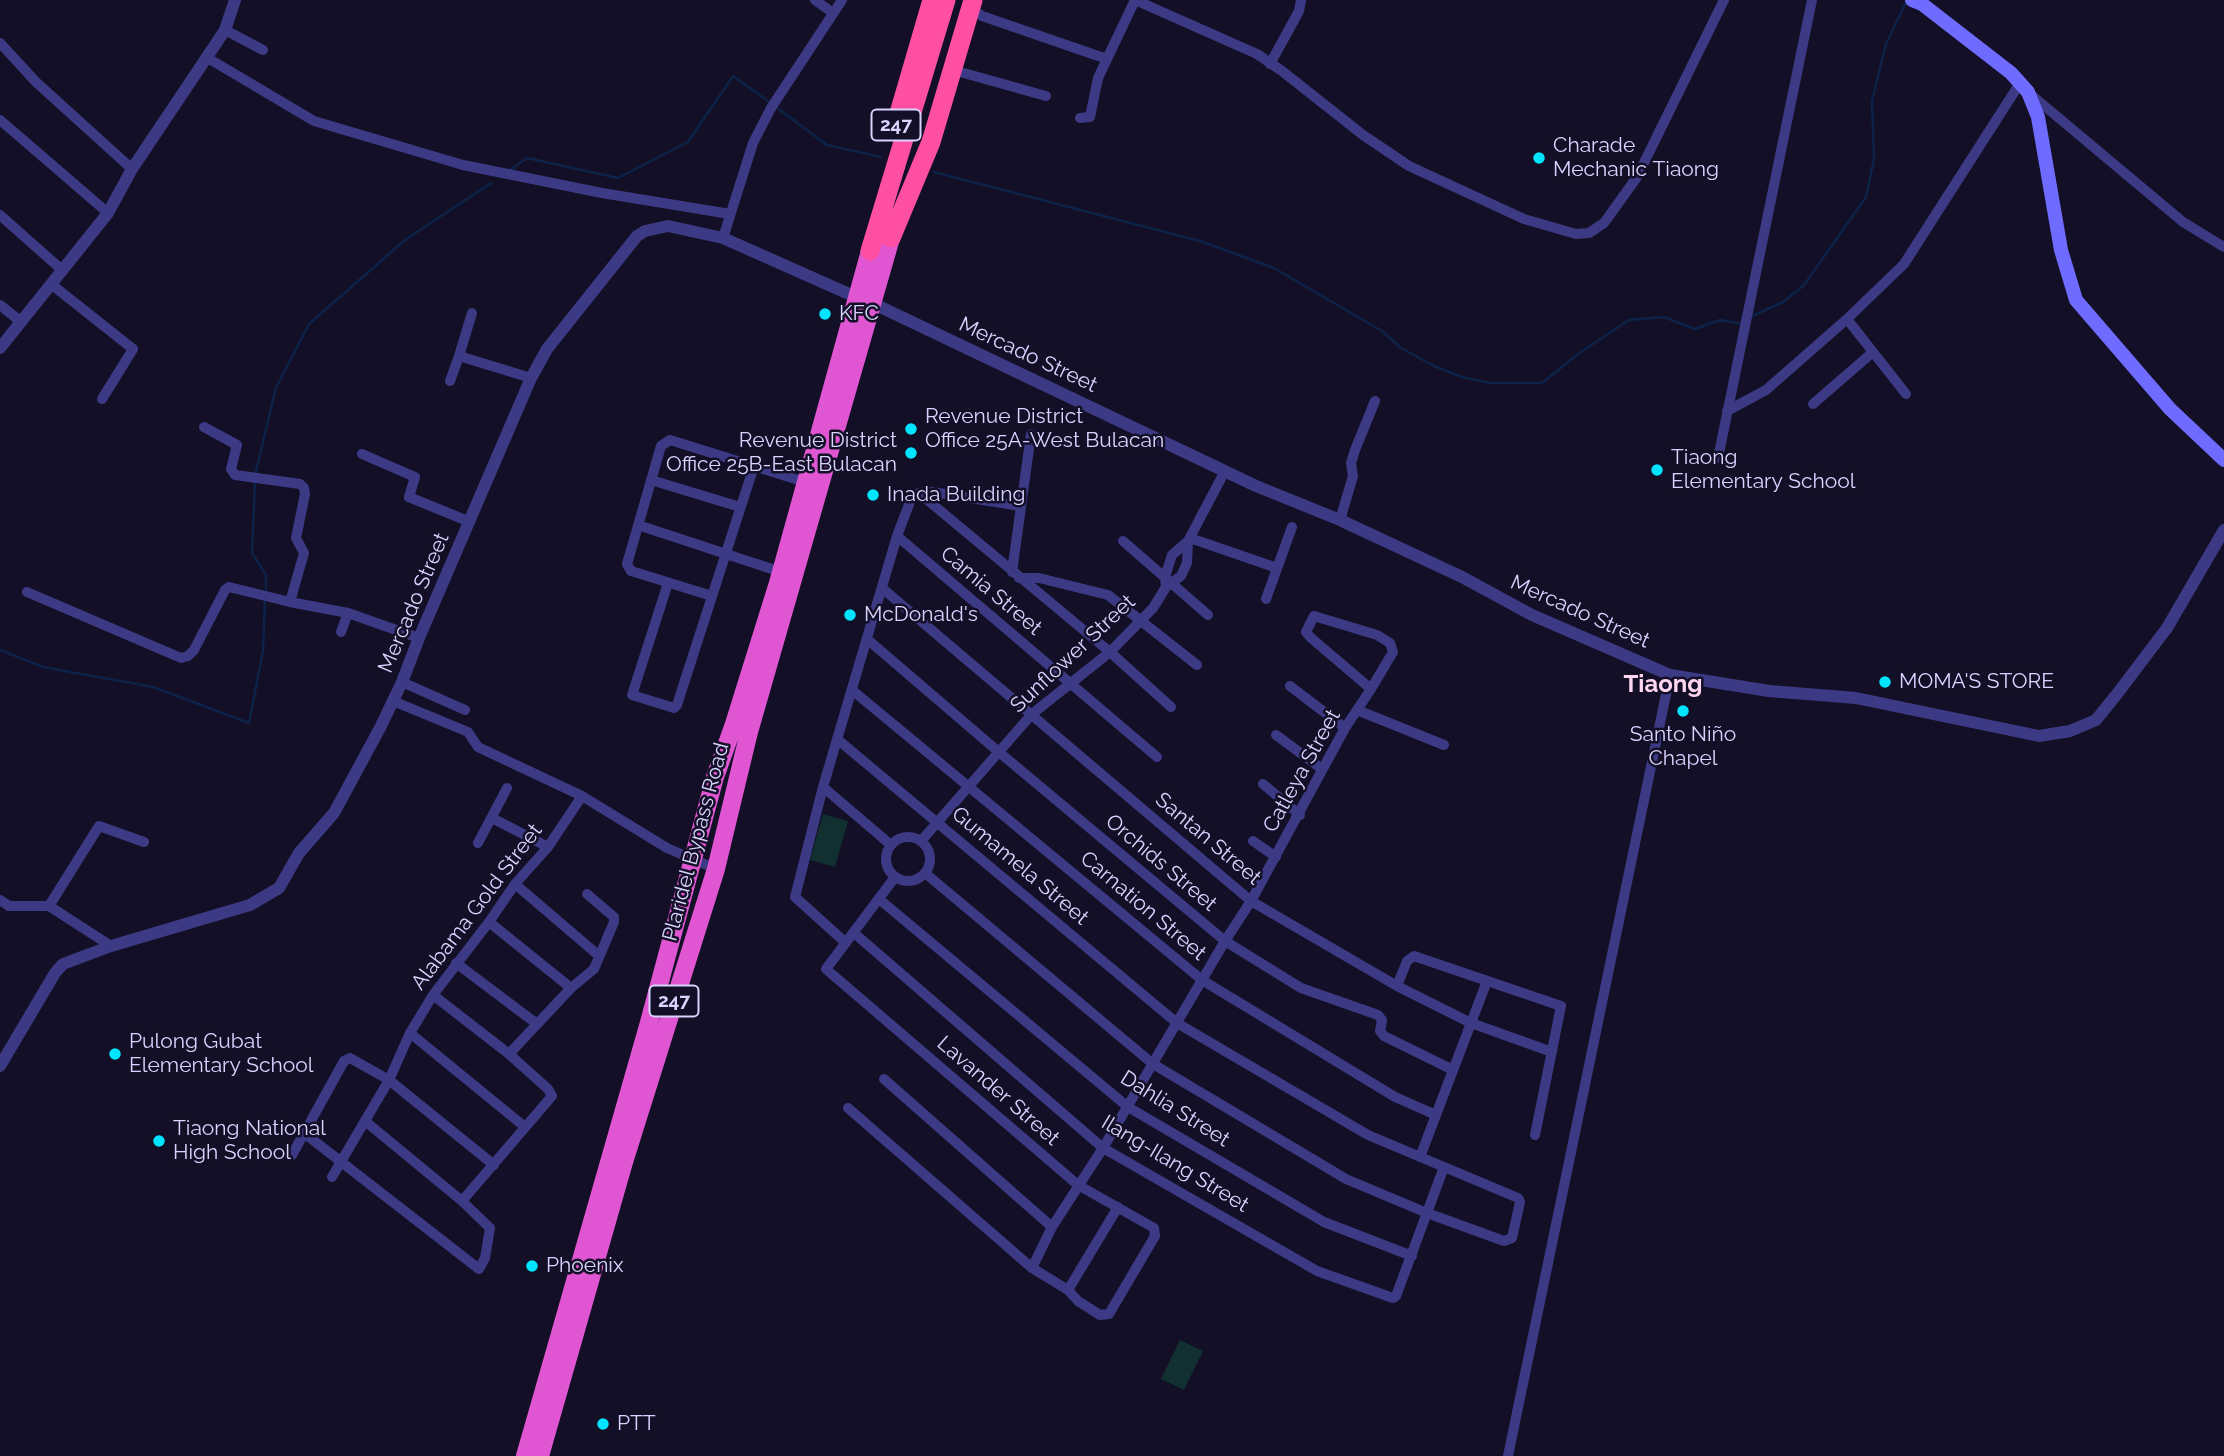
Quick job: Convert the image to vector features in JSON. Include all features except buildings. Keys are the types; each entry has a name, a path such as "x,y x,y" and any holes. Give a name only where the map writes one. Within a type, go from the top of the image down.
{"highway":[{"name":"247","path":"870,251 875,206 932,0"},
{"path":"870,251 946,0"},
{"name":"247","path":"891,238 931,142 953,70 968,3"},
{"path":"891,238 968,3"},
{"name":"Plaridel Bypass Road","path":"525,1456 648,1026 715,777 734,724 806,482 865,300 891,238"},
{"name":"Plaridel Bypass Road","path":"540,1456 624,1162 716,869 749,732 865,300 870,251"}],"main road":[{"path":"1917,2 2011,73 2024,87 2038,117 2061,250 2076,300 2170,409 2224,460"}],"street":[{"path":"0,348 107,213 132,169 225,30 235,0"},
{"path":"815,0 833,13"},
{"path":"723,239 753,143 780,93 842,0"},
{"path":"1080,118 1090,117 1098,78 1135,0 1242,47 1270,64 1363,135 1409,166 1524,219 1576,234 1589,233 1604,223 1637,177 1724,0"},
{"path":"1270,64 1299,11 1301,0"},
{"path":"1718,458 1812,0"},
{"path":"968,3 982,16 1107,58"},
{"path":"225,30 263,50"},
{"path":"0,43 36,82 132,169"},
{"path":"206,57 314,121 463,165 730,215"},
{"path":"953,70 1046,96"},
{"path":"1727,411 1766,390 1847,319 1904,264 2024,87 2183,222 2224,247"},
{"path":"0,120 107,213"},
{"path":"0,215 62,270"},
{"name":"Mercado Street","path":"0,1066 55,972 63,964 111,946 250,905 279,888 299,853 334,813 393,701 531,377 547,349 641,233 668,226 723,239 865,300 1225,471 1340,520 1462,577 1532,615 1670,675 1769,691 1856,698 2039,736 2070,731 2096,720 2167,628 2224,530"},
{"path":"51,285 133,349 102,399"},
{"path":"0,305 20,321"},
{"path":"450,381 472,313"},
{"path":"1847,319 1906,394"},
{"path":"1813,404 1873,352"},
{"path":"459,356 531,377"},
{"path":"1340,520 1353,476 1351,463 1375,401"},
{"path":"204,427 237,445 231,469 235,475 300,484 304,488 296,538 304,553 290,602"},
{"path":"1015,575 1031,434"},
{"path":"712,596 628,568 661,446 670,440 806,482"},
{"path":"362,454 415,477 409,497 470,522"},
{"path":"668,583 632,695 674,708 754,466"},
{"name":"Sunflower Street","path":"921,841 1032,714 1110,652 1153,608 1168,583 1172,555 1189,540 1225,471"},
{"path":"651,480 740,508"},
{"path":"895,877 846,943 795,897 823,787 897,536 911,499 919,493 932,492 1021,506"},
{"path":"919,493 1110,652 1171,708"},
{"path":"638,525 781,572"},
{"path":"1266,599 1292,527"},
{"name":"Camia Street","path":"897,536 1157,757"},
{"path":"1189,540 1277,568"},
{"name":"Sunflower Street","path":"1168,583 1181,576 1187,563 1189,540"},
{"path":"1123,541 1168,583 1208,615"},
{"path":"1015,575 1039,578 1108,595 1197,665"},
{"path":"27,592 181,659 194,650 229,587 348,613 419,638"},
{"name":"Santan Street","path":"882,588 1251,901 1397,986 1471,1023 1552,1052"},
{"path":"341,632 348,613"},
{"name":"Catleya Street","path":"1032,1268 1052,1227 1104,1149 1251,901 1345,728 1371,689 1393,652 1390,643 1377,635 1314,616 1306,632 1371,689"},
{"name":"Orchids Street","path":"867,639 1225,941 1301,988 1378,1015 1382,1020 1381,1031 1384,1036 1453,1070"},
{"path":"1508,1456 1670,675"},
{"path":"402,682 465,710"},
{"path":"1290,686 1345,728"},
{"name":"Carnation Street","path":"852,690 1202,980 1395,1097 1436,1115"},
{"path":"393,701 468,732 478,747 582,796 692,861 716,869"},
{"path":"1357,710 1444,745"},
{"path":"1276,735 1322,769"},
{"name":"Gumamela Street","path":"837,739 1177,1023 1368,1135 1518,1198 1520,1202 1512,1238 1504,1241 1427,1213"},
{"path":"1263,784 1300,815"},
{"path":"823,787 891,845"},
{"path":"478,844 508,788"},
{"name":"Alabama Gold Street","path":"332,1177 389,1080 410,1033 433,995 515,884 548,847 582,796"},
{"path":"492,818 548,847"},
{"path":"49,906 99,826 144,842"},
{"path":"902,838 921,841 926,846 930,860 925,873 914,881 895,877 887,866 886,859 891,845 902,838"},
{"path":"1253,841 1276,857"},
{"path":"925,873 1153,1064 1346,1179 1427,1213"},
{"path":"515,884 598,955"},
{"path":"509,1054 571,988 594,969 614,917 587,894"},
{"name":"Dahlia Street","path":"879,898 1128,1107 1324,1222 1412,1256"},
{"path":"0,900 9,906 49,906 111,946"},
{"path":"489,922 571,988"},
{"name":"Ilang-Ilang Street","path":"854,933 1104,1149 1317,1271 1393,1298 1398,1294 1444,1167"},
{"name":"Lavander Street","path":"846,943 826,969 1078,1185 1154,1228 1155,1236 1109,1314 1100,1315 1078,1301 1068,1290"},
{"path":"1397,986 1407,961 1414,956 1561,1006 1535,1135"},
{"path":"456,963 537,1024"},
{"path":"1420,1157 1487,981"},
{"path":"433,995 509,1054 551,1092 552,1096 462,1201"},
{"path":"410,1033 525,1127"},
{"path":"292,1155 344,1061 350,1058 389,1080 494,1165"},
{"path":"884,1079 1052,1227"},
{"path":"848,1108 1032,1268 1068,1290 1118,1208"},
{"path":"304,1133 479,1269 485,1258 490,1228 462,1201 365,1121"}],"green space":[{"path":"823,814 848,821 835,867 810,860"},
{"path":"1180,1340 1203,1351 1184,1390 1161,1379"}],"waterway":[{"path":"1750,317 1783,302 1804,285 1866,197 1874,159 1872,101 1886,44 1907,0"},
{"path":"510,170 527,158 618,178 688,142 733,76 771,103"},
{"path":"776,107 827,145 881,157"},
{"path":"934,172 1200,241 1274,268 1382,331 1401,348 1434,366 1462,377 1490,383 1542,383 1578,354 1629,320 1664,317 1695,329 1720,320 1743,324"},
{"path":"255,475 276,388 309,324 405,240 491,183"},
{"path":"255,481 252,553 266,575 266,593"},
{"path":"0,650 43,667 153,687 249,723 263,651 265,599"}],"place":[{"name":"Charade Mechanic Tiaong","path":"1539,158"},
{"name":"KFC","path":"825,314"},
{"name":"Revenue District Office 25A-West Bulacan","path":"911,429"},
{"name":"Revenue District Office 25B-East Bulacan","path":"911,453"},
{"name":"Tiaong Elementary School","path":"1657,470"},
{"name":"Inada Building","path":"873,495"},
{"name":"McDonald's","path":"850,615"},
{"name":"MOMA'S STORE","path":"1885,682"},
{"name":"Santo Niño Chapel","path":"1683,711"},
{"name":"Pulong Gubat Elementary School","path":"115,1054"},
{"name":"Tiaong National High School","path":"159,1141"},
{"name":"Phoenix","path":"532,1266"},
{"name":"PTT","path":"603,1424"}],"district":[{"name":"Tiaong","path":"1663,685"}]}
